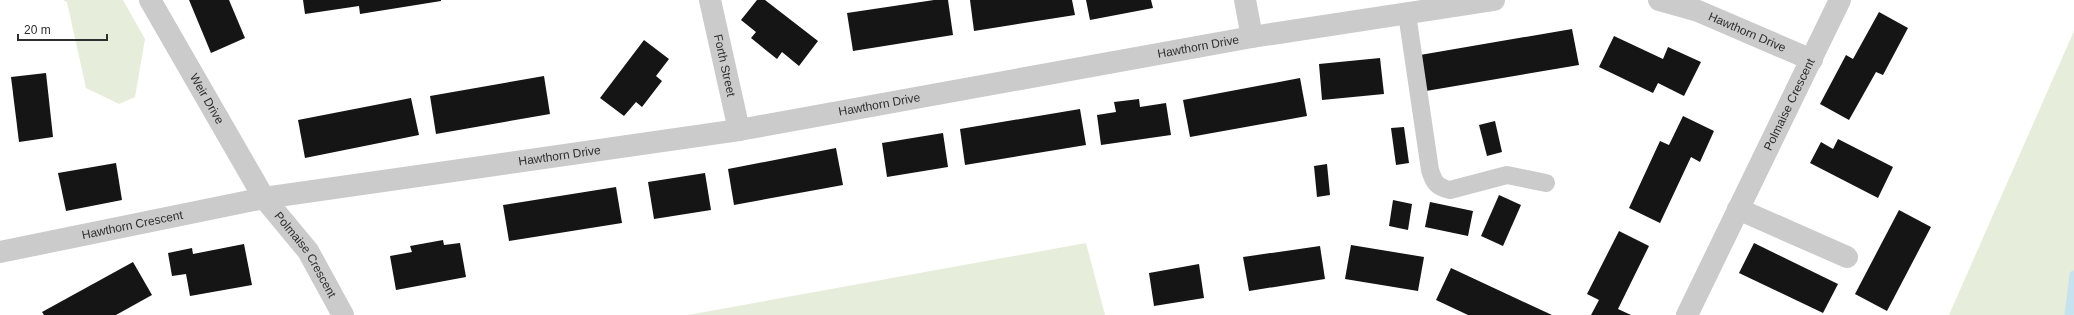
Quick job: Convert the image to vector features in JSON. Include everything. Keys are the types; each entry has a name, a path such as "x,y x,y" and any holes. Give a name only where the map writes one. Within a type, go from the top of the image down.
{"street":[{"name":"Weir Drive","path":"150,0 264,198"},
{"name":"Forth Street","path":"710,0 739,130"},
{"path":"1245,0 1252,38"},
{"name":"Hawthorn Drive","path":"264,198 739,130 1252,38 1494,0"},
{"name":"Hawthorn Drive","path":"1659,0 1698,11 1812,60"},
{"name":"Polmaise Crescent","path":"1687,315 1840,0"},
{"name":"Hawthorn Crescent","path":"0,252 264,198"},
{"name":"Polmaise Crescent","path":"264,198 308,251 342,315"},
{"path":"1738,209 1847,257"}],"lane":[{"path":"1407,14 1430,170 1434,183 1441,188 1450,190 1507,175 1546,183"}],"green space":[{"path":"63,0 123,0 145,39 135,97 119,104 86,88 67,2"},
{"path":"2074,31 2074,315 1949,315"},
{"path":"1086,243 1105,315 688,315"}],"building":[{"path":"189,0 229,0 245,38 211,53"},
{"path":"303,0 441,1 360,14 359,6 305,14"},
{"path":"757,0 765,0 818,41 799,66 782,52 777,59 751,38 756,32 741,20"},
{"path":"934,0 948,0 953,35 853,51 847,13"},
{"path":"970,0 1072,0 1075,15 974,31"},
{"path":"1086,0 1151,0 1153,8 1090,20"},
{"path":"1879,12 1908,28 1883,75 1876,72 1849,120 1820,104 1846,55 1853,59"},
{"path":"1572,29 1579,65 1426,91 1420,55"},
{"path":"1614,36 1663,59 1668,47 1701,62 1684,96 1658,83 1653,93 1599,67"},
{"path":"644,40 669,59 656,76 662,81 642,107 636,102 624,116 600,98"},
{"path":"1380,58 1384,94 1322,100 1319,64"},
{"path":"46,73 53,137 19,142 11,77"},
{"path":"544,76 550,114 436,134 430,96"},
{"path":"1300,78 1307,116 1190,137 1183,100"},
{"path":"411,98 419,135 305,158 298,120"},
{"path":"1139,99 1140,107 1166,103 1171,135 1101,145 1097,115 1116,112 1114,102"},
{"path":"1080,109 1086,145 965,165 960,129"},
{"path":"1683,116 1714,131 1700,162 1691,157 1660,223 1629,208 1660,141 1669,145"},
{"path":"1495,121 1502,152 1487,156 1479,125"},
{"path":"1404,127 1409,163 1396,165 1391,128"},
{"path":"943,133 948,167 887,177 882,143"},
{"path":"1838,139 1893,167 1878,198 1810,163 1821,142 1833,149"},
{"path":"836,148 843,185 734,205 728,169"},
{"path":"116,163 122,200 66,211 58,173"},
{"path":"1327,164 1330,195 1317,197 1314,166"},
{"path":"705,173 711,210 654,219 648,182"},
{"path":"616,187 622,223 509,241 503,205"},
{"path":"1499,195 1521,205 1503,246 1481,236"},
{"path":"1393,200 1412,204 1408,230 1389,226"},
{"path":"1430,202 1473,211 1468,236 1425,227"},
{"path":"1899,210 1931,227 1887,311 1855,294"},
{"path":"1619,231 1649,246 1618,309 1631,315 1591,315 1599,300 1587,294"},
{"path":"443,240 444,245 460,243 466,277 396,290 390,256 412,252 410,246"},
{"path":"1754,243 1838,284 1823,313 1739,273"},
{"path":"244,244 252,285 190,296 186,274 172,276 168,253 192,248 193,254"},
{"path":"1351,245 1424,257 1418,291 1345,279"},
{"path":"1320,246 1325,279 1249,291 1243,257"},
{"path":"133,262 152,295 116,315 44,315 42,312"},
{"path":"1199,264 1204,298 1154,306 1149,273"},
{"path":"1451,268 1552,315 1468,315 1436,300"}],"waterway":[{"path":"2069,315 2074,275"}]}
